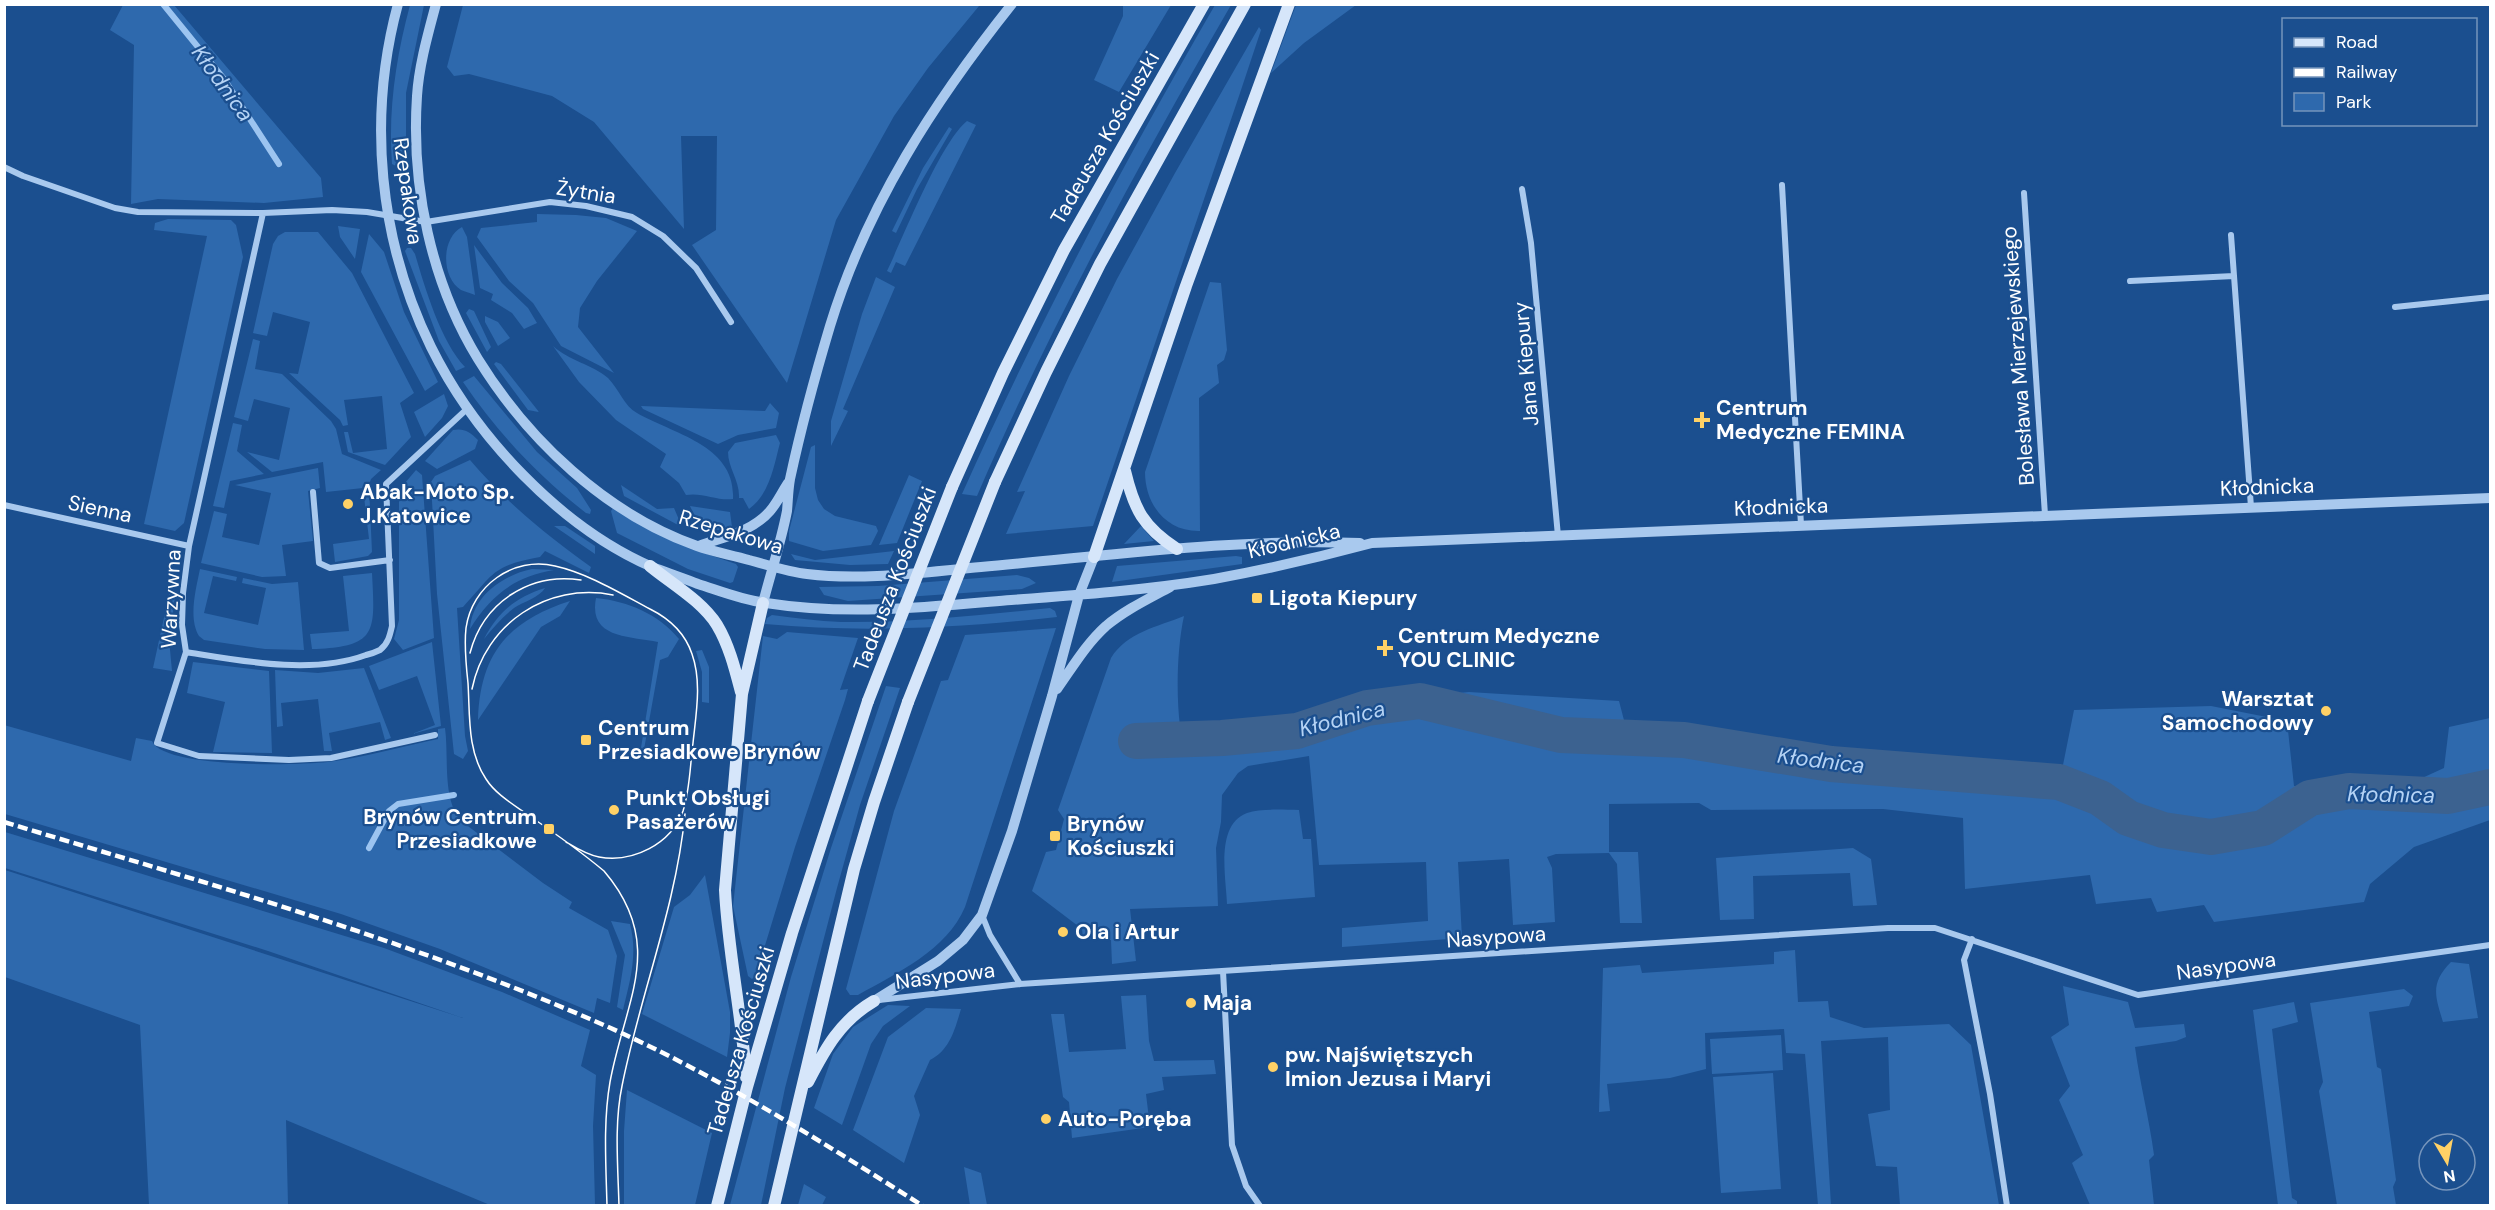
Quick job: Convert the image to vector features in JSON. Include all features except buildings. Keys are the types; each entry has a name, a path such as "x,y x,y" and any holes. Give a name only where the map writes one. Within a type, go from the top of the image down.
{"main road":[{"name":"Tadeusza Kościuszki","path":"717,1206 747,1087 792,933 868,701 952,487 1008,363 1059,260 1092,198 1204,4"},
{"path":"774,1206 854,868 908,702 995,482 1046,372 1100,264 1245,4"},
{"path":"1094,557 1186,285 1288,4"},
{"path":"1125,469 1132,501 1141,519 1160,538 1177,549"},
{"path":"650,566 692,600 717,626 731,656 742,694"},
{"path":"747,1087 742,1025 727,921 726,890 742,694 763,603"},
{"path":"800,1097 830,1041 850,1017 874,1001"}],"street":[{"name":"Rzepakowa","path":"398,4 382,83 381,164 400,267 417,316 449,381 487,435 521,473 550,500 592,532 650,566 719,591 763,603 871,611 1078,595"},
{"name":"Rzepakowa","path":"436,4 425,46 417,94 417,166 426,222 445,292 487,373 522,420 559,459 617,504 668,534 698,546 807,574 887,575 1177,549 1313,541 1372,543"},
{"path":"763,603 787,511 790,481 815,384 831,325 856,254 884,193 943,96 966,62 1012,4"},
{"path":"4,167 23,176 115,208 138,212 263,213 332,210 389,215"},
{"path":"1782,185 1801,525"},
{"name":"Jana Kiepury","path":"1522,189 1531,243 1558,536"},
{"name":"Bolesława Mierzejewskiego","path":"2024,194 2045,516"},
{"name":"Żytnia","path":"389,215 426,222 550,202 586,206 632,217 663,236 696,268 731,322"},
{"name":"Warzywna","path":"263,213 189,546 182,625 186,652 157,742 179,751 212,758 289,760 331,758 435,735"},
{"path":"2231,235 2251,507"},
{"path":"2130,281 2234,276"},
{"path":"2395,307 2490,297"},
{"path":"186,652 239,661 321,666 355,659 379,650 390,638 392,626 386,484 468,408"},
{"path":"698,546 743,531 758,522 770,511 790,481"},
{"path":"313,492 319,563 330,568 390,560"},
{"name":"Kłodnicka","path":"1078,595 1176,584 1306,560 1372,543 2490,498"},
{"name":"Sienna","path":"4,506 189,546"},
{"path":"874,1001 938,961 963,940 982,915 1012,831 1052,696 1078,595 1094,557"},
{"path":"1052,696 1090,644 1106,627 1131,607 1176,584"},
{"name":"Nasypowa","path":"982,915 990,935 1020,984"},
{"name":"Nasypowa","path":"874,1001 1020,984 1888,928 1935,928 2138,995 2490,945"},
{"path":"1972,939 1964,960 1990,1094 2007,1206"},
{"path":"1223,971 1232,1145 1246,1186 1260,1206"}],"green space":[{"path":"123,5 174,5 321,178 323,197 264,203 158,199 131,204 134,45 110,30"},
{"path":"410,5 424,5 406,93 406,160 405,165 400,168 392,164 392,104 397,64"},
{"path":"463,5 979,6 928,68 894,116 836,220 787,383 692,245 716,230 717,136 681,136 684,229 594,122 552,96 469,74 454,76 447,67"},
{"path":"1123,5 1171,5 1119,92 1094,80 1123,16"},
{"path":"1215,5 1231,5 1097,246 1035,370 977,496 962,494 1020,369 1082,246"},
{"path":"1296,5 1356,5 1304,43 1271,73"},
{"path":"1259,27 1261,30 1093,526 1006,534 1025,491 1017,492 1069,376 1117,279"},
{"path":"967,121 976,125 905,266 896,262 891,273 887,271 934,169 945,149"},
{"path":"949,127 952,129 917,189 896,233 892,231 923,168"},
{"path":"537,214 606,218 637,231 597,281 580,308 578,327 614,373 561,346 533,303 509,281 477,237 481,228 537,222"},
{"path":"168,219 231,220 236,225 243,257 184,523 175,531 144,524 207,236 154,230 155,223"},
{"path":"338,226 360,229 355,259 340,237"},
{"path":"462,227 467,237 475,295 461,290 454,284 447,267 447,248 450,240"},
{"path":"285,232 318,232 352,273 414,393 400,403 411,437 385,465 348,452 344,432 348,432 353,453 387,449 382,396 344,400 348,425 343,426 340,420 289,373 298,374 310,322 273,312 267,336 253,333 273,244 278,236"},
{"path":"369,234 384,252 404,312 438,382 425,391 361,272"},
{"path":"474,245 502,283 528,308 537,323 524,329 512,313 491,300 493,294 480,288"},
{"path":"411,248 415,254 429,298 448,344 465,367 456,371 439,341 405,251"},
{"path":"876,277 895,287 843,409 848,411 831,446 831,421 862,314"},
{"path":"1210,282 1221,283 1227,350 1224,360 1217,365 1219,383 1199,398 1200,531 1177,527 1160,514 1149,495 1145,472"},
{"path":"469,309 474,311 491,347 487,352 466,313"},
{"path":"485,316 498,322 510,338 498,346 485,322"},
{"path":"253,339 260,341 255,369 282,374 331,421 336,429 342,454 381,470 371,479 369,485 372,552 368,556 335,562 333,544 369,539 363,488 326,492 323,462 272,472 247,452 279,460 290,408 254,399 248,421 234,417"},
{"path":"553,346 602,373 632,410 684,435 713,454 724,466 731,481 733,499 686,495 679,483 660,467 666,454 616,420 579,382"},
{"path":"496,362 501,364 539,412 528,410 494,364"},
{"path":"474,376 537,452 577,488 591,510 590,514 551,484 504,436 463,382"},
{"path":"444,394 448,406 442,418 425,437 414,412"},
{"path":"770,403 779,413 776,428 738,435 718,444 643,409 641,406 765,411"},
{"path":"233,423 242,425 237,451 264,474 230,481 224,508 213,506"},
{"path":"453,430 464,430 475,437 478,440 475,449 437,469 425,461"},
{"path":"776,435 780,443 770,479 762,495 749,509 743,498 739,498 738,486 728,452 735,443"},
{"path":"815,445 815,488 818,500 824,509 835,516 876,526 878,531 871,545 823,551 789,541 789,531 811,447"},
{"path":"470,460 527,517 591,567 589,573 545,551 540,557 502,568 488,579 463,607 457,608 465,736 468,751 463,759 454,754 437,594 431,482 435,476"},
{"path":"318,468 320,488 308,491 313,541 282,545 286,576 262,577 201,563 214,511 227,514 222,537 259,545 271,493 235,485"},
{"path":"416,470 422,475 434,638 403,650 394,639 399,620 399,490"},
{"path":"909,475 922,481 897,543 879,545"},
{"path":"621,485 657,509 674,508 680,522 678,525 624,496"},
{"path":"690,506 730,512 732,527 717,530 706,527 697,519"},
{"path":"613,508 707,554 736,564 738,567 733,582 688,569 617,533 611,511"},
{"path":"554,526 565,526 595,546 595,554"},
{"path":"1141,526 1154,541 1124,544"},
{"path":"894,551 888,564 850,565 795,560 791,554 815,560"},
{"path":"1242,557 1242,564 1112,582 1117,566"},
{"path":"200,569 237,577 236,581 213,576 204,613 258,625 266,588 242,583 243,578 272,584 298,582 304,650 265,649 204,640 196,629 193,612"},
{"path":"532,569 554,570 527,577 505,589 486,607 470,629 476,607 491,589 510,576"},
{"path":"372,573 373,609 368,632 361,640 350,645 312,649 310,634 349,631 343,576"},
{"path":"1017,575 1029,578 1036,583 1022,589 848,601 824,595 819,587 878,586"},
{"path":"172,581 175,599 169,639 172,671 153,668"},
{"path":"545,588 535,597 510,611 484,639 495,621 509,607 525,596"},
{"path":"596,598 619,602 642,610 662,622 679,639 668,657 660,660 643,755 637,758 640,754 658,642 624,636 605,628 598,621 595,611"},
{"path":"570,601 560,616 541,627 478,720 484,676 502,643 514,630 530,619"},
{"path":"1050,608 1055,611 1057,617 984,624 874,629 765,624 767,618 772,615 824,621 867,622 945,618"},
{"path":"1184,616 1178,671 1180,726 1306,718 1372,701 1469,692 1619,701 1625,724 1747,733 1857,758 1936,761 1972,768 2062,770 2074,710 2211,706 2287,721 2294,786 2409,784 2444,768 2449,727 2490,718 2490,820 2414,847 2370,884 2364,902 2214,922 2204,905 2157,912 2151,898 2096,904 2090,875 1965,889 1963,818 1883,809 1711,810 1699,803 1609,804 1609,852 1638,852 1642,923 1620,923 1617,864 1609,853 1556,854 1547,857 1552,868 1555,922 1513,925 1509,859 1458,862 1462,938 1342,947 1342,928 1428,921 1426,862 1319,865 1309,756 1248,766 1238,773 1222,795 1221,822 1216,848 1218,906 1130,909 1136,961 1112,964 1111,940 1083,939 1082,929 1032,891 1046,852 1056,850 1064,819 1058,810 1111,658 1125,642 1134,636"},
{"path":"1056,628 965,907 957,922 934,948 919,959 858,995 850,995 846,989 894,811 941,681 948,680 965,635"},
{"path":"787,632 858,638 840,690 848,689 845,700 795,847 756,975 752,979 748,976 733,906 763,636 777,639"},
{"path":"432,642 441,726 412,734 435,725 417,676 379,690 369,666"},
{"path":"702,650 709,667 709,703 702,702 702,672 696,651"},
{"path":"193,662 269,671 272,753 213,752 225,702 187,693"},
{"path":"364,668 391,738 385,740 380,722 329,733 332,751 324,751 318,699 281,703 283,726 277,727 275,670 318,673"},
{"path":"886,686 900,688 860,805 837,888 785,1088 761,1205 730,1205 791,977 831,848"},
{"path":"4,725 131,761 136,738 152,741 162,750 181,757 207,761 267,764 319,763 361,756 438,739 438,729 445,728 448,788 454,810 460,820 543,883 572,902 569,908 608,930 617,956 610,1003 597,998 594,1013 440,949 341,914 5,814"},
{"path":"1259,810 1299,810 1303,839 1311,839 1315,897 1227,904 1224,867 1226,840 1230,828 1237,819 1247,813"},
{"path":"5,832 384,948 502,992 590,1030 581,1066 596,1075 593,1126 595,1205 490,1205 286,1120 288,1205 149,1205 140,1025 5,977 5,870 463,1018 268,951 5,868"},
{"path":"1853,848 1871,859 1877,905 1853,906 1850,873 1753,876 1754,919 1720,920 1716,858"},
{"path":"705,875 730,1012 727,1057 642,1014 674,907 690,895"},
{"path":"611,921 630,924 632,935 632,967 623,1010 617,1007 625,955"},
{"path":"1795,950 1798,1002 1828,1001 1830,1017 1864,1028 1949,1024 1971,1045 1999,1205 1900,1205 1897,1167 1876,1166 1868,1114 1890,1110 1888,1037 1821,1041 1831,1205 1818,1205 1805,1054 1786,1053 1784,1029 1705,1033 1706,1069 1670,1078 1607,1084 1610,1111 1599,1112 1603,968 1640,965 1642,973 1774,964 1774,952"},
{"path":"2451,962 2469,964 2478,1018 2443,1022 2436,990 2440,977"},
{"path":"2063,986 2128,1002 2135,1028 2184,1024 2186,1037 2176,1041 2135,1047 2154,1155 2149,1160 2154,1205 2090,1205 2072,1163 2083,1155 2059,1100 2070,1086 2051,1037 2069,1025"},
{"path":"2404,989 2413,996 2409,1006 2369,1012 2377,1067 2381,1069 2396,1180 2393,1187 2396,1205 2337,1205 2319,1091 2323,1082 2310,1003"},
{"path":"1146,995 1149,1041 1154,1061 1214,1060 1216,1074 1162,1077 1164,1090 1146,1094 1150,1127 1072,1138 1069,1102 1063,1097 1051,1014 1064,1014 1069,1052 1126,1049 1121,996"},
{"path":"2294,1002 2298,1022 2272,1029 2292,1198 2297,1201 2297,1205 2278,1205 2253,1010"},
{"path":"888,1005 910,1006 883,1026 871,1044 842,1125 814,1108 833,1054 853,1027"},
{"path":"926,1008 961,1009 951,1038 942,1051 930,1060 914,1096 920,1115 904,1163 853,1130 888,1037"},
{"path":"1781,1035 1783,1070 1712,1074 1710,1039"},
{"path":"1773,1073 1781,1189 1721,1193 1713,1077"},
{"path":"627,1090 712,1133 695,1205 624,1205 624,1131"},
{"path":"964,1167 981,1173 987,1205 970,1205"},
{"path":"804,1184 826,1197 822,1205 798,1205"}],"waterway":[{"name":"Kłodnica","path":"163,4 224,79 279,164"},
{"name":"Kłodnica","path":"1136,741 1222,738 1297,731 1367,708 1420,701 1561,735 1684,740 1831,764 2059,782 2100,798 2128,818 2163,830 2211,837 2263,828 2310,798 2349,791 2448,796 2490,787"},
{"path":"369,848 389,811 398,804 454,795"}],"tram line":[{"path":"566,842 570,844 574,847 582,851 595,856 625,857 649,849 670,833 683,811 687,795 697,709 697,676 692,654 685,639 675,627 657,613 579,573 539,564 510,570 497,577 486,587 470,613 466,628 465,649 472,745 475,757 490,785 604,871 623,898 634,924 638,949 636,973 610,1082 606,1112 607,1206"},
{"path":"470,653 476,635 486,619 511,595 526,586 544,581 581,580"},
{"path":"472,689 479,666 490,645 505,627 523,613 543,602 565,595 589,593 613,595"},
{"path":"619,1206 617,1146 622,1086 674,883 685,814"}],"railway":[{"path":"4,822 373,936 518,989 590,1019 719,1082 923,1206"}],"place":[{"name":"Centrum Medyczne FEMINA","path":"1702,420"},
{"name":"Abak-Moto Sp. J.Katowice","path":"348,504"},
{"name":"Ligota Kiepury","path":"1257,598"},
{"name":"Centrum Medyczne YOU CLINIC","path":"1385,648"},
{"name":"Warsztat Samochodowy","path":"2326,711"},
{"name":"Centrum Przesiadkowe Brynów","path":"586,740"},
{"name":"Punkt Obsługi Pasażerów","path":"614,810"},
{"name":"Brynów Centrum Przesiadkowe","path":"549,829"},
{"name":"Brynów Kościuszki","path":"1055,836"},
{"name":"Ola i Artur","path":"1063,932"},
{"name":"Maja","path":"1191,1003"},
{"name":"pw. Najświętszych Imion Jezusa i Maryi","path":"1273,1067"},
{"name":"Auto-Poręba","path":"1046,1119"}]}
